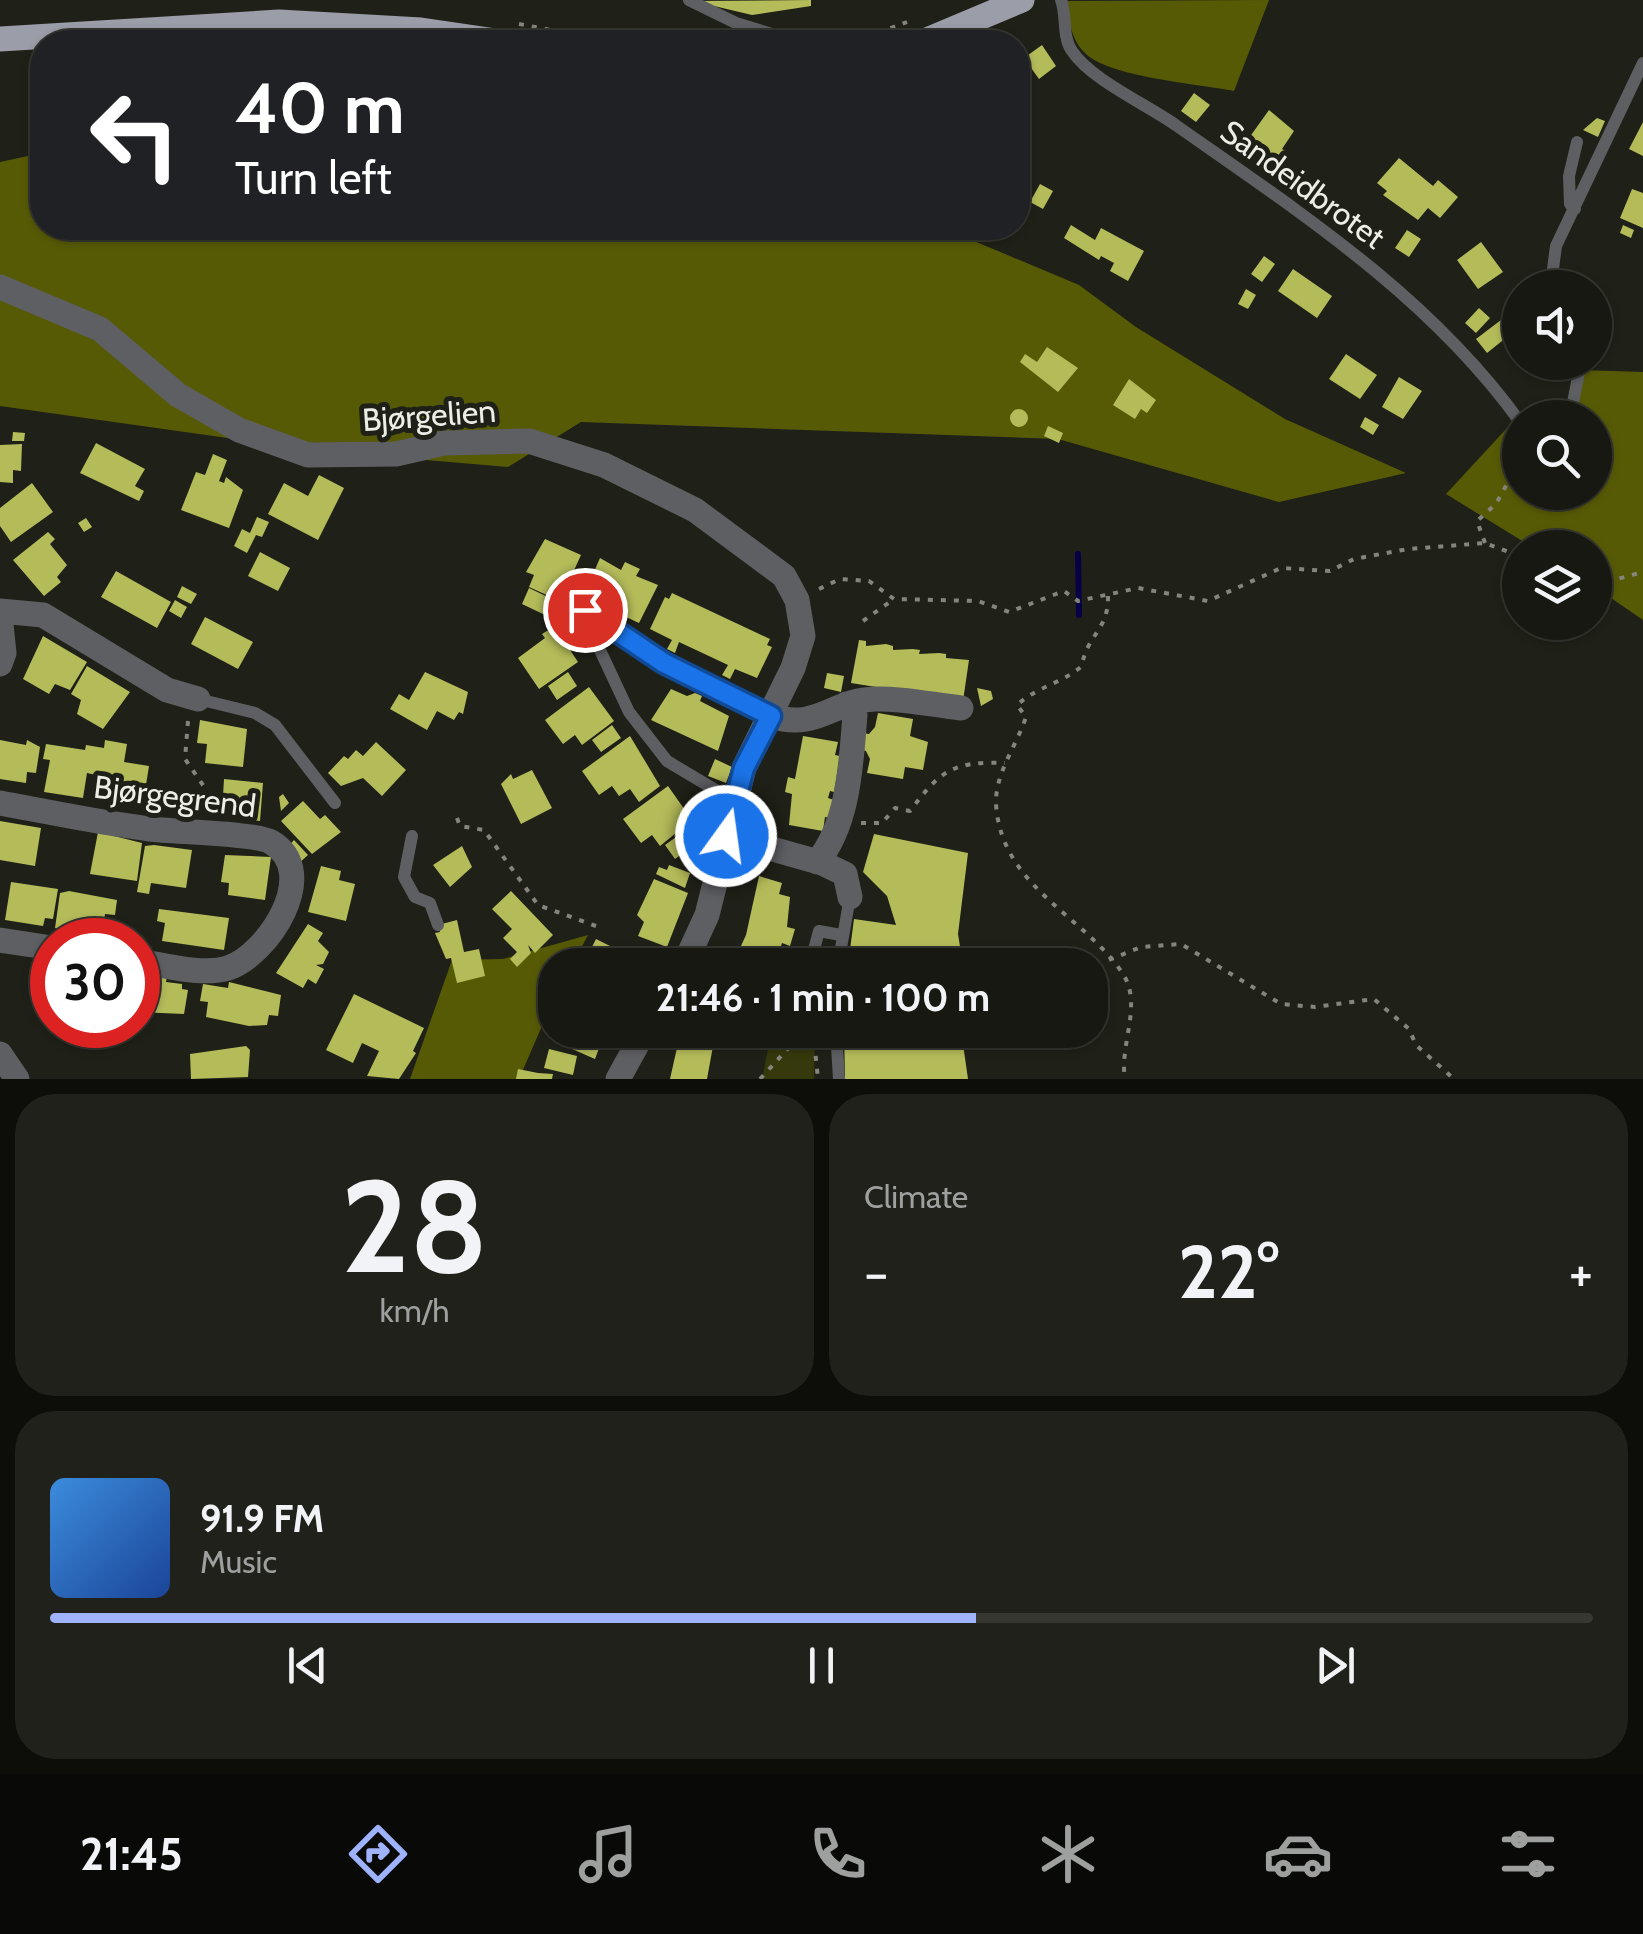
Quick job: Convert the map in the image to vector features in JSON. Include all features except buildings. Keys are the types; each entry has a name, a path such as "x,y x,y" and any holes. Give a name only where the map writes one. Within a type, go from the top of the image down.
{"main road":[{"path":"951,30 1022,0"},
{"path":"148,30 280,22 421,30"},
{"path":"0,39 30,37"}],"street":[{"name":"Bjørgelien","path":"0,287 100,330 178,394 240,430 308,455 396,454 444,443 529,441 604,465 695,510 784,576 797,600"},
{"path":"692,948 707,914 744,768 771,716 803,636 797,600"},
{"path":"0,664 4,653 0,613 43,615 167,690 194,698"},
{"path":"771,716 794,723 818,718 846,704 875,699 961,708"},
{"path":"817,862 835,840 843,804 855,715 846,704"},
{"name":"Bjørgegrend","path":"0,803 202,834 270,840 287,856 294,875 283,914 249,958 225,969 160,963"},
{"path":"726,836 845,874 850,897"},
{"path":"0,940 30,945"},
{"path":"618,1079 635,1048"},
{"path":"0,1054 17,1079"}],"lane":[{"path":"689,0 759,30"},
{"name":"Sandeidbrotet","path":"1060,0 1069,46 1087,67 1176,125 1368,264 1442,328 1502,400"},
{"path":"1555,270 1553,259 1643,62"},
{"path":"1575,208 1570,204 1569,176 1577,142"},
{"path":"560,610 599,648 628,712 668,761 734,801"},
{"path":"585,610 664,663 771,716"},
{"path":"194,698 255,713 275,725 335,803"},
{"path":"412,836 404,878 415,897 430,903 438,925"},
{"path":"840,948 850,897"},
{"path":"814,948 819,931 841,935"},
{"path":"837,1048 839,1079"}],"path":[{"path":"1486,543 1478,521 1502,493"},
{"path":"797,600 840,578 869,581 894,599 978,602 1008,612 1064,591 1078,601 1138,588 1208,600 1281,568 1330,571 1354,559 1486,543 1502,549"},
{"path":"1612,581 1643,572"},
{"path":"1108,596 1109,619 1084,651 1082,666 1064,681 1036,688 1017,706 1026,717 1005,763 996,804 1026,879 1124,975 1132,1006 1121,1058 1126,1079"},
{"path":"863,621 894,599"},
{"path":"194,698 184,760 204,788 202,834"},
{"path":"856,823 882,823 894,808 910,811 938,774 982,762 1005,763"},
{"path":"457,818 460,826 484,830 538,905 596,926"},
{"path":"1109,960 1141,947 1181,944 1281,1004 1315,1007 1374,999 1410,1029 1416,1045 1454,1079"},
{"path":"760,1079 788,1048"},
{"path":"815,1048 818,1079"}],"green space":[{"path":"768,1048 815,1048 814,1079 762,1079"}],"shaded area":[{"path":"1269,0 1234,91 1154,78 1095,61 1076,41 1067,1"},
{"path":"30,156 30,240 972,240 1079,285 1136,327 1285,419 1406,473 1279,502 1058,439 581,422 508,467 321,451 0,406 0,162"},
{"path":"1612,371 1643,372 1643,620 1612,599 1612,530 1504,530 1446,494 1502,433 1502,510 1612,510 1612,400 1577,400 1578,380 1612,380"},
{"path":"588,935 581,948 542,948"},
{"path":"538,949 538,1035 519,1079 410,1079 452,960 503,959"}],"waterway":[{"path":"1078,554 1079,615"}],"route":[{"path":"585,610 664,663 771,716 744,768 726,836"}]}
